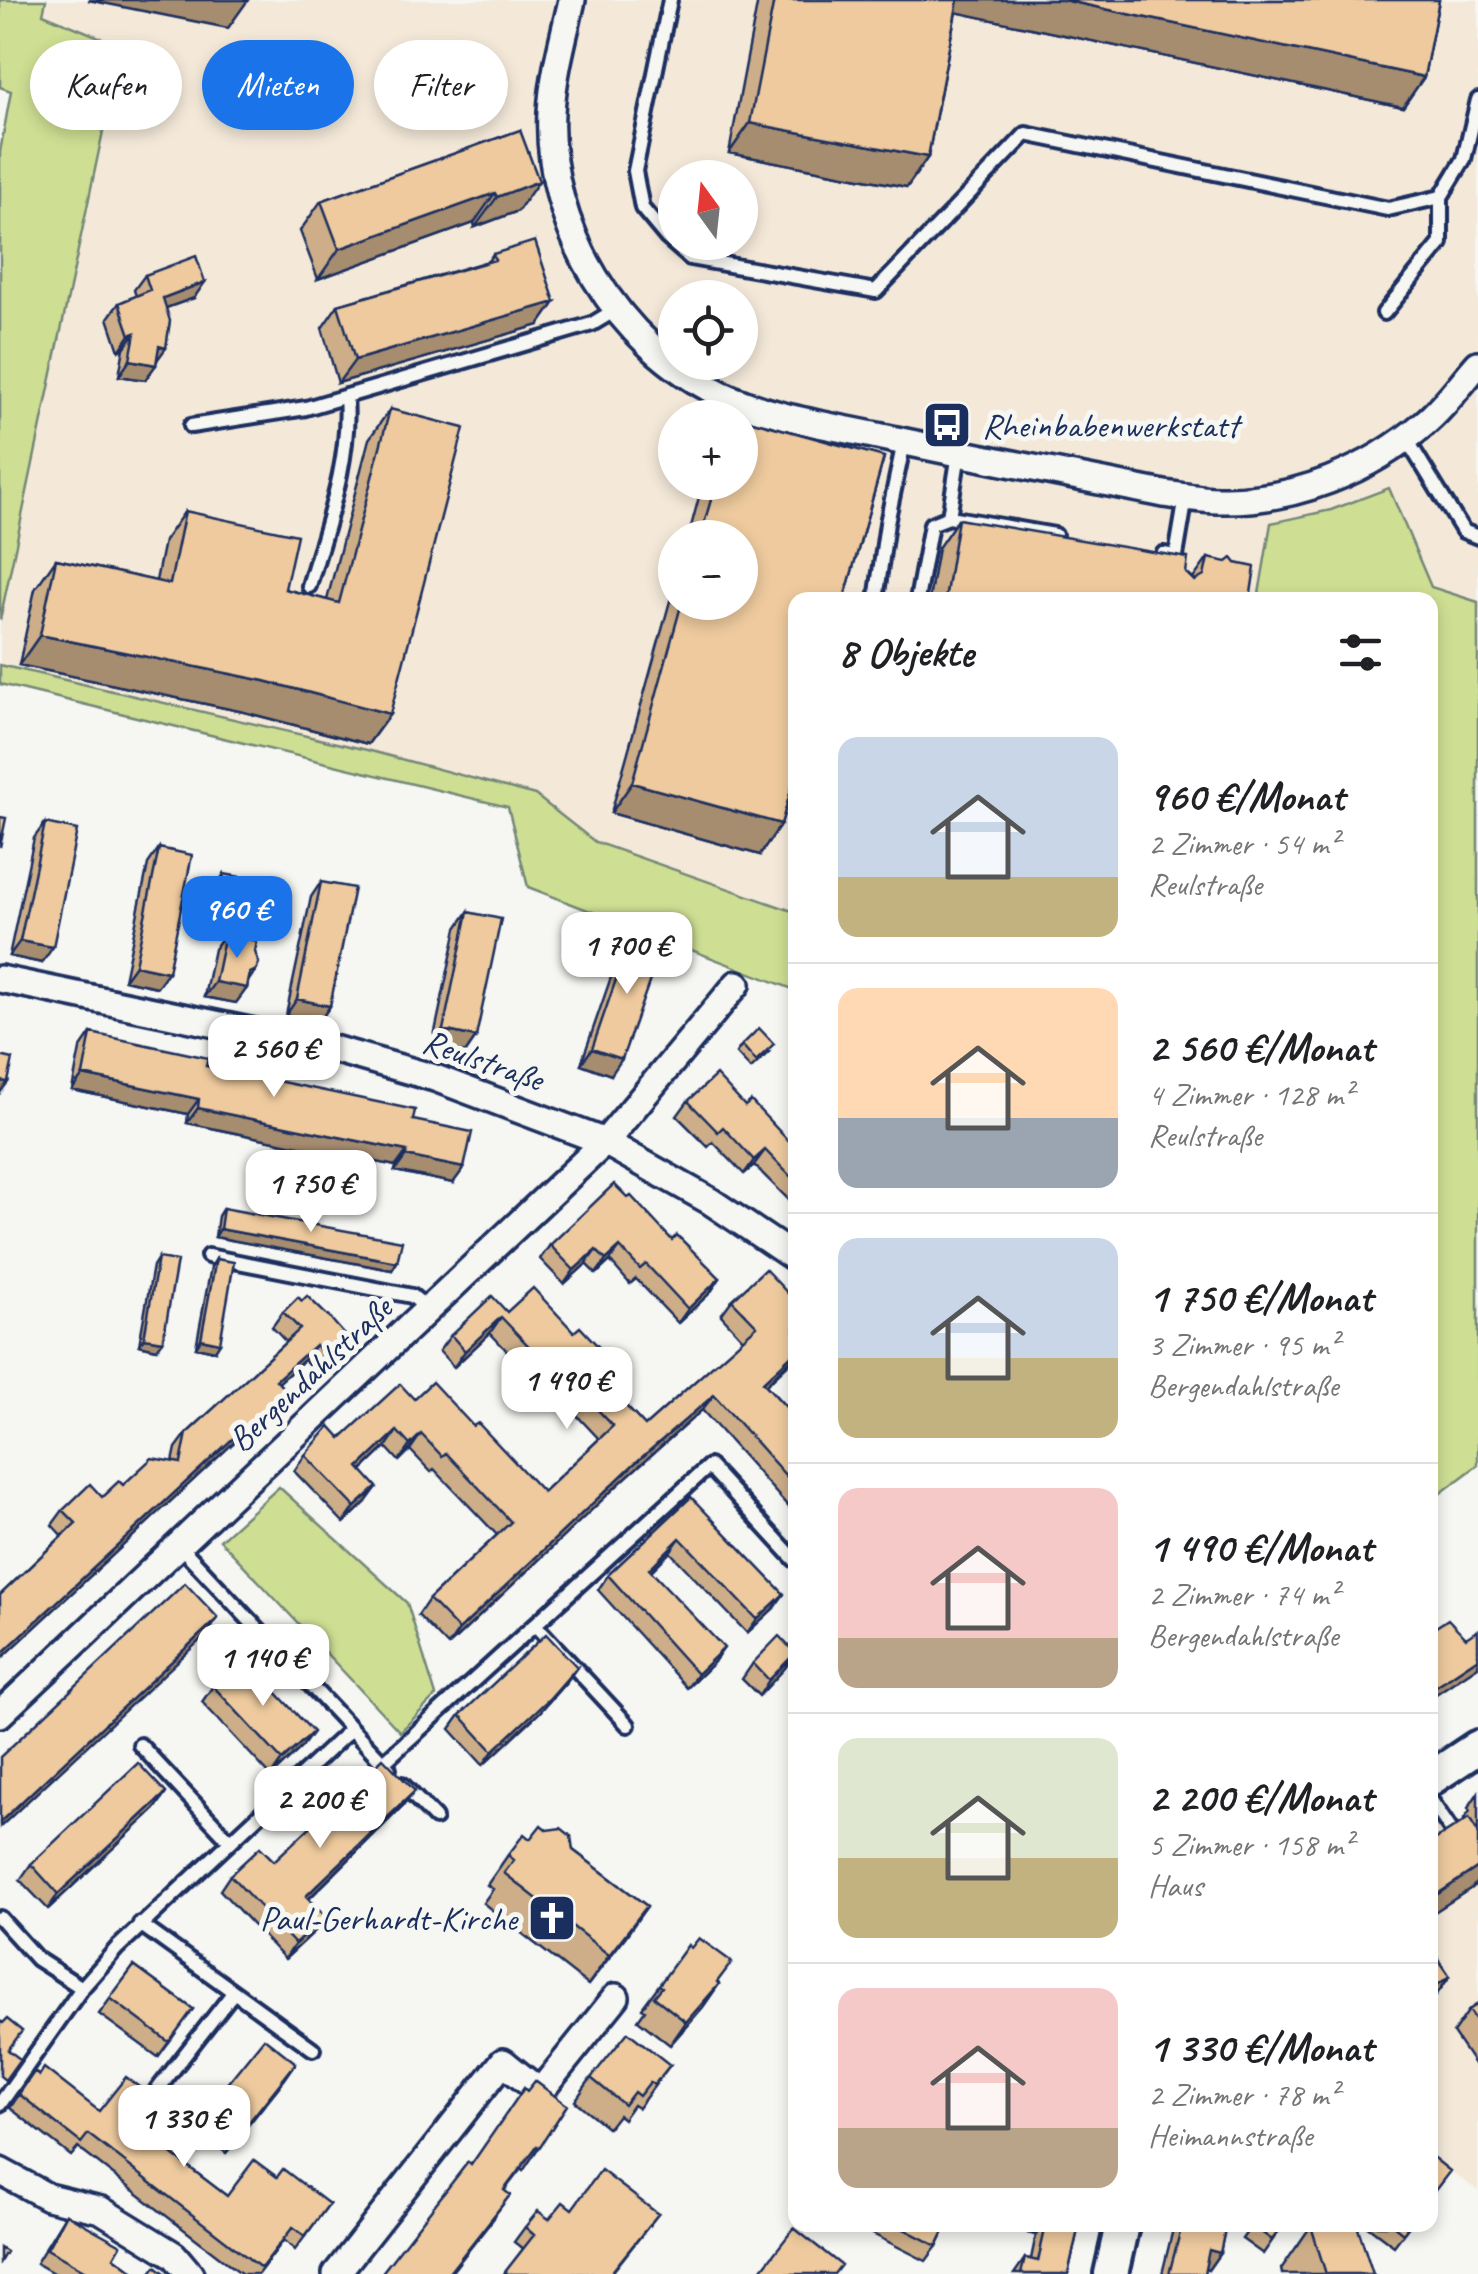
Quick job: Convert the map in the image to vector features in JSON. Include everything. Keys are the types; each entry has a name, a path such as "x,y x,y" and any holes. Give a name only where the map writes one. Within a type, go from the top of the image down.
{"street":[{"path":"572,0 551,110 552,154 561,196 581,254 617,309 647,344 682,372 760,411 1186,496 1234,499 1314,486 1369,462 1428,421 1478,364"},
{"name":"Reulstraße","path":"0,979 326,1047 436,1078 605,1142 710,1202 788,1253"},
{"name":"Bergendahlstraße","path":"2,1708 605,1142 737,984"},
{"path":"1438,1774 1478,1748"},
{"path":"336,2274 503,2062 540,2092 616,1997"},
{"path":"0,2171 48,2197 101,2210 174,2256 190,2274"},
{"path":"1111,2274 1120,2232"}],"lane":[{"path":"670,0 635,171 642,208 690,258 876,291 1026,134 1388,209 1441,197"},
{"path":"1384,313 1441,243 1441,197 1464,160 1478,100"},
{"path":"191,426 306,408 592,324 617,309"},
{"path":"310,586 344,461 346,396"},
{"path":"1406,438 1463,531 1478,538"},
{"path":"877,592 904,442"},
{"path":"949,516 960,453"},
{"path":"1157,553 1179,560 1186,496"},
{"path":"918,592 931,524 949,516 1062,536"},
{"path":"208,1256 412,1296 429,1310"},
{"path":"383,1764 709,1466 788,1552"},
{"path":"178,1544 435,1818"},
{"path":"534,1625 628,1725"},
{"path":"0,2104 82,1988 140,1924 351,1730"},
{"path":"140,1745 230,1841"},
{"path":"1438,1811 1478,1870"},
{"path":"0,1918 37,1959 82,1988"},
{"path":"140,1924 312,2048"},
{"path":"151,2098 233,1993"}],"shaded area":[{"path":"46,0 1478,0 1478,602 1431,587 1389,488 1331,510 1271,523 1259,592 788,592 788,910 595,842 535,795 367,750 0,664 0,619 36,130 182,130 182,40 43,40"},
{"path":"1445,1802 1478,1851 1478,2191 1438,2162 1438,1807"}],"green space":[{"path":"0,0 46,0 43,14 106,40 30,40 30,130 103,130 0,620 0,152 11,91 0,87"},
{"path":"1389,488 1431,587 1478,602 1478,1465 1438,1495 1438,592 1259,592 1271,523 1331,510"},
{"path":"0,665 367,750 535,795 595,842 788,910 788,987 528,887 508,807 0,684"},
{"path":"279,1487 407,1603 436,1696 400,1732 220,1540"}],"building":[{"path":"774,0 958,0 928,157 750,123"},
{"path":"1063,0 1439,0 1424,77"},
{"path":"520,130 539,181 339,249 321,201"},
{"path":"535,241 555,302 355,360 338,305 495,260 493,254"},
{"path":"196,256 205,282 163,298 170,321 166,348 159,346 156,365 130,360 135,333 130,335 119,303 150,290 145,275"},
{"path":"390,409 464,428 390,714 265,681 40,635 56,559 170,584 185,511 297,535 285,589 339,603"},
{"path":"758,423 884,457 846,592 788,592 788,800 781,824 632,783 677,620 758,620 758,520 705,520 711,500 758,500"},
{"path":"958,519 1188,558 1186,573 1195,581 1204,576 1208,558 1227,562 1232,558 1236,563 1255,567 1251,592 946,592"},
{"path":"0,817 6,818 0,847"},
{"path":"45,823 77,830 53,947 20,941"},
{"path":"159,848 192,855 168,972 135,965"},
{"path":"224,874 246,878 238,914 217,910"},
{"path":"321,882 354,888 330,1006 297,999"},
{"path":"468,912 501,919 476,1037 443,1030"},
{"path":"225,934 257,941 259,963 250,973 247,988 215,982"},
{"path":"631,936 662,946 622,1059 592,1049"},
{"path":"759,1028 774,1044 756,1061 742,1045"},
{"path":"91,1033 208,1058 206,1066 415,1110 413,1120 472,1132 464,1168 406,1156 407,1151 198,1108 199,1099 83,1075"},
{"path":"0,1056 13,1059 8,1082 0,1081"},
{"path":"716,1075 745,1106 751,1101 788,1141 788,1174 765,1150 754,1160 723,1127 718,1132 688,1101"},
{"path":"614,1184 628,1198 631,1196 672,1240 677,1235 720,1278 688,1309 646,1264 640,1269 620,1247 606,1260 596,1250 574,1270 550,1245"},
{"path":"223,1208 402,1241 397,1262 220,1229"},
{"path":"158,1258 177,1261 163,1341 144,1338"},
{"path":"216,1259 234,1262 220,1343 201,1339"},
{"path":"765,1269 788,1294 788,1359 763,1382 788,1409 788,1478 714,1395 634,1464 459,1630 429,1599 511,1522 446,1453 442,1456 421,1434 410,1445 397,1431 359,1467 377,1487 355,1507 305,1455 330,1426 341,1438 400,1384 414,1399 432,1382 473,1426 478,1423 543,1492 613,1426 548,1357 543,1361 501,1317 465,1351 451,1335 492,1296 507,1312 533,1288 574,1332 580,1327 621,1371 606,1385 645,1426 757,1326 732,1300"},
{"path":"307,1296 344,1334 323,1354 315,1345 276,1380 285,1390 0,1655 0,1595 76,1523 63,1510 90,1484 102,1497 119,1481 123,1485 152,1458 181,1463 187,1433 300,1329 283,1312 298,1297 302,1301"},
{"path":"691,1497 784,1594 757,1619 680,1538 649,1569 724,1648 697,1674 608,1575"},
{"path":"185,1583 218,1618 0,1822 0,1757"},
{"path":"1448,1619 1466,1638 1478,1630 1478,1658 1438,1685 1438,1626"},
{"path":"546,1634 577,1667 493,1751 460,1715"},
{"path":"779,1636 788,1646 788,1660 769,1680 753,1663"},
{"path":"244,1658 313,1732 282,1760 213,1686"},
{"path":"383,1758 415,1791 306,1896 325,1916 295,1944 230,1875 260,1847 274,1861"},
{"path":"138,1763 166,1793 58,1894 31,1864"},
{"path":"1469,1818 1478,1832 1478,1867 1438,1894 1438,1838"},
{"path":"541,1825 547,1830 561,1828 571,1836 573,1850 647,1906 609,1955 504,1873 514,1860 508,1855 524,1834 530,1839"},
{"path":"699,1938 732,1962 719,1984 686,2022 654,1997 688,1945 691,1948"},
{"path":"1438,1959 1450,1976 1438,1984"},
{"path":"134,1966 193,2009 169,2042 110,1998"},
{"path":"1478,2004 1478,2023 1469,2010"},
{"path":"7,2019 22,2031 8,2050 20,2059 5,2080 0,2076 0,2021"},
{"path":"628,2032 670,2065 654,2085 650,2082 639,2096 634,2092 624,2105 591,2078"},
{"path":"264,2038 296,2063 237,2137 204,2112"},
{"path":"44,2068 99,2111 126,2077 152,2097 131,2123 227,2196 254,2160 277,2177 283,2169 329,2204 305,2236 293,2227 261,2268 88,2134 81,2143 19,2094 34,2072 39,2076"},
{"path":"535,2081 567,2105 539,2148 504,2190 510,2195 448,2274 381,2274 468,2162 471,2165 524,2088 527,2091"},
{"path":"1438,2161 1450,2171 1438,2187"},
{"path":"601,2170 658,2214 610,2274 505,2272 534,2235 525,2227 538,2211 549,2219 563,2202 572,2209"},
{"path":"66,2214 121,2245 114,2257 137,2274 91,2274 47,2249"},
{"path":"791,2232 799,2232 841,2265 834,2274 768,2274 762,2269"},
{"path":"910,2232 944,2232 937,2246"},
{"path":"1044,2232 1077,2232 1068,2274 1021,2274 1025,2258 1038,2261"},
{"path":"1180,2232 1224,2232 1220,2253 1209,2250 1204,2274 1169,2274"},
{"path":"1261,2232 1278,2232 1272,2240"},
{"path":"1313,2232 1359,2232 1373,2274 1326,2274"},
{"path":"156,2266 166,2274 150,2274"}],"place":[{"name":"Rheinbabenwerkstatt","path":"947,425"},
{"name":"Paul-Gerhardt-Kirche","path":"552,1918"}]}
